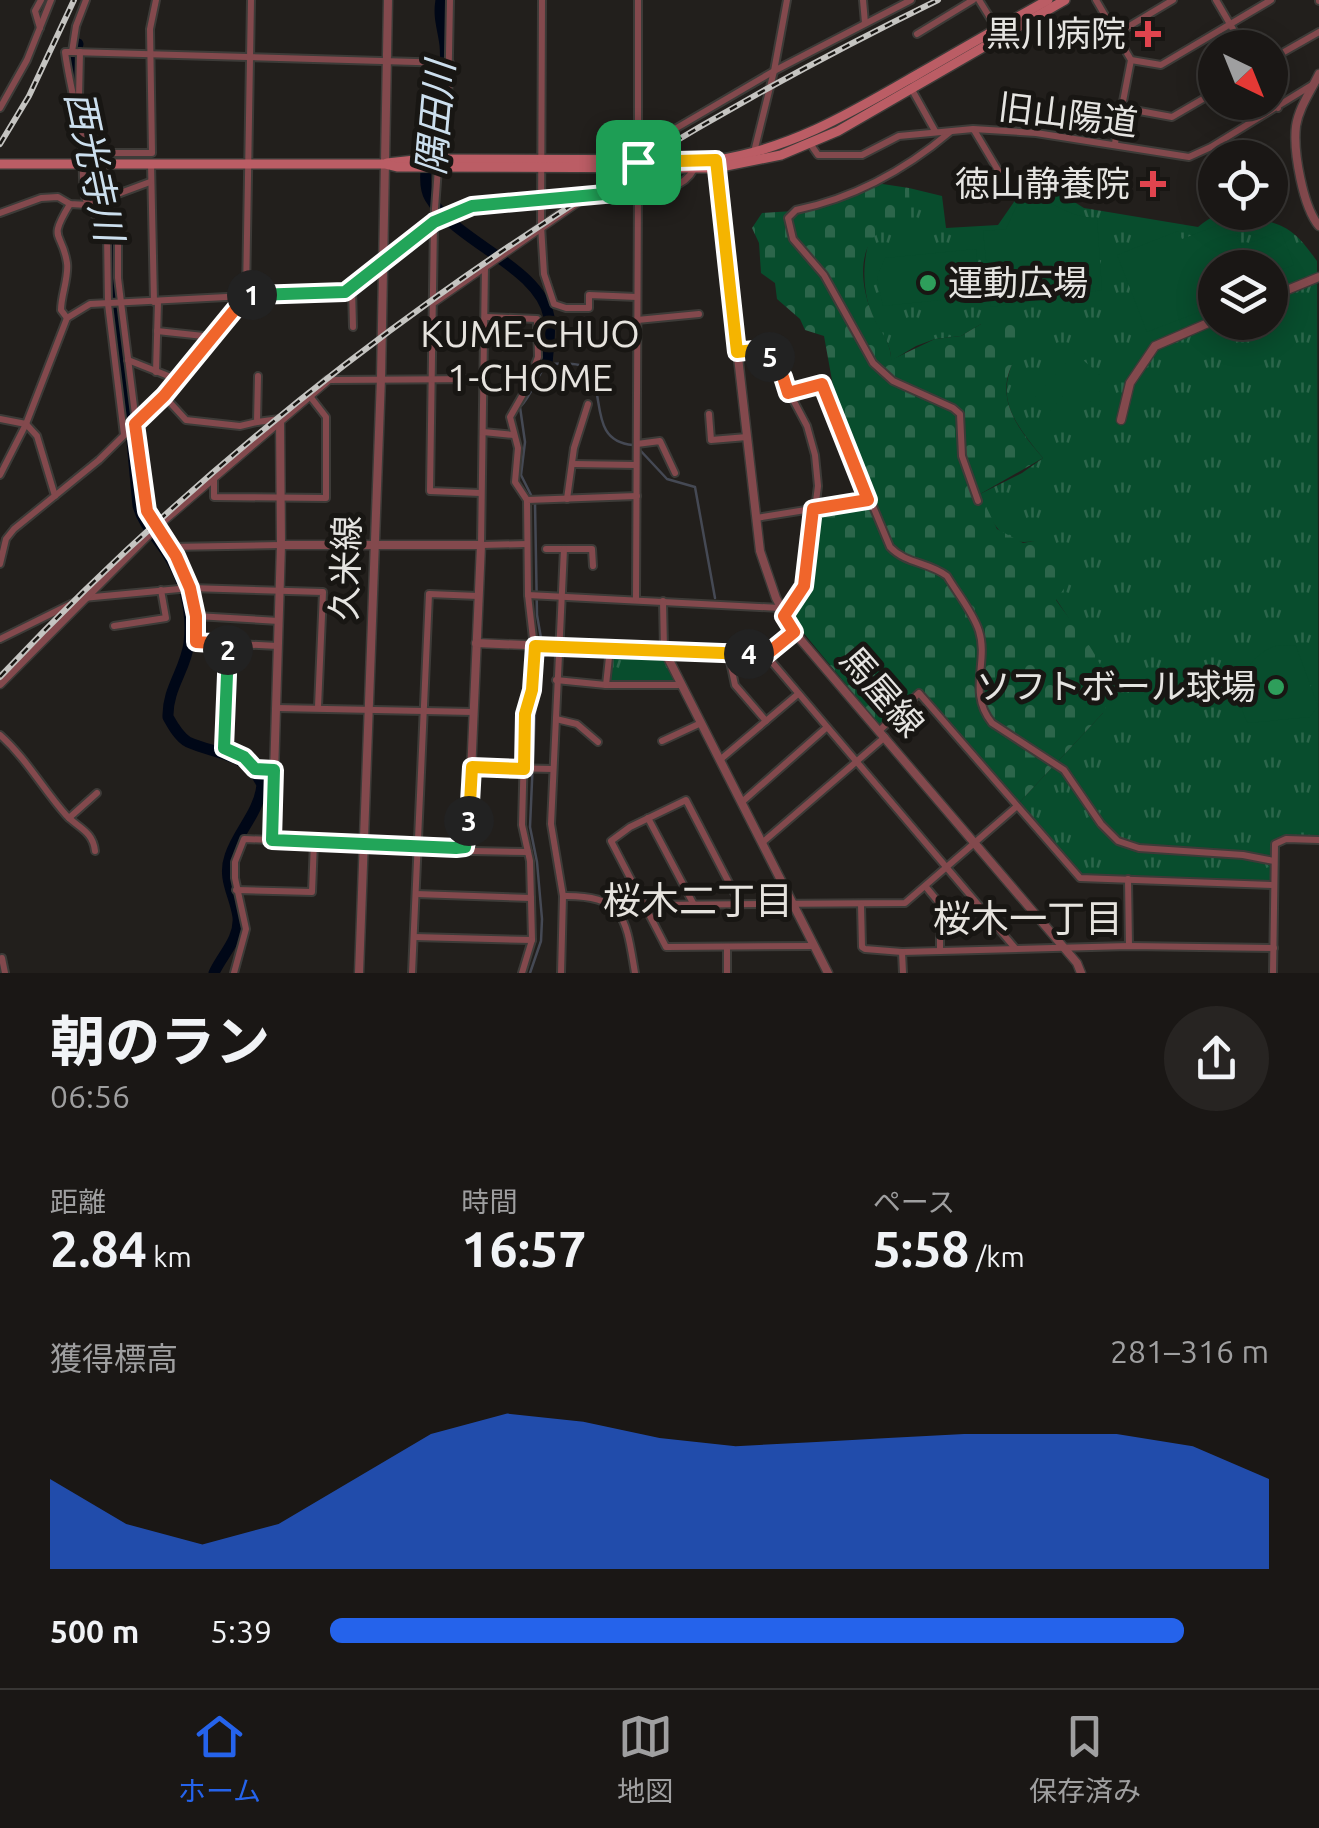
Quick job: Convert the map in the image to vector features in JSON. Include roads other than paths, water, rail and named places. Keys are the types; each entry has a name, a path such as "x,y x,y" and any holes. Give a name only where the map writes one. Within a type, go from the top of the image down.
{"main road":[{"path":"999,33 1048,0"},
{"path":"0,164 756,163 808,140 1065,0"},
{"path":"638,165 694,169 808,140"}],"street":[{"path":"40,29 34,11 41,0"},
{"path":"0,108 51,0"},
{"path":"86,0 76,26 78,98 90,152 105,153 152,153 150,52 156,0"},
{"path":"0,564 6,539 14,528 164,396 246,296 251,0"},
{"name":"久米線","path":"360,973 381,378 388,0"},
{"path":"450,0 448,106 432,163 435,301 430,492 481,493"},
{"path":"542,0 544,274 554,304 566,308 589,308 589,295 636,296"},
{"path":"636,599 638,0"},
{"path":"754,153 787,0"},
{"path":"863,0 865,23"},
{"path":"639,150 910,0"},
{"path":"917,34 976,0 999,33"},
{"path":"1096,0 1131,60 1115,144"},
{"path":"1116,34 1173,0"},
{"path":"1216,0 1232,30"},
{"path":"1131,60 1161,65 1271,0"},
{"path":"1288,50 1319,32"},
{"path":"124,435 108,304 107,233 88,206 82,137 70,91 66,52 450,63"},
{"path":"1318,79 1300,111 1296,128 1309,214 1319,226"},
{"name":"旧山陽道","path":"1288,101 1318,79"},
{"path":"909,84 935,131"},
{"path":"1123,108 1172,117 1198,102"},
{"name":"旧山陽道","path":"808,140 818,155 862,155 899,136 973,128 1188,156 1256,120"},
{"path":"973,128 1011,192"},
{"path":"951,131 924,154 867,187 796,210 788,218 789,231 824,275 868,356 883,373 908,390 960,414 962,456 978,502"},
{"path":"151,163 156,372"},
{"name":"馬屋線","path":"716,164 763,566 782,612 794,632 976,842 1082,973"},
{"path":"0,475 26,424 67,318 90,304 332,293 352,288 382,260 434,222 472,206 674,186 690,177 694,169"},
{"path":"0,213 42,198 58,197 70,204 88,206 150,182"},
{"path":"435,301 589,194"},
{"path":"102,200 118,226 118,278 147,511 190,588 196,642 278,646"},
{"path":"67,318 61,310 68,266 56,236 70,204"},
{"path":"234,973 246,929 236,890 235,862 244,840 418,847 465,847 468,842 481,545 485,265"},
{"path":"1288,290 1319,277"},
{"path":"352,288 353,326"},
{"path":"637,320 700,314"},
{"path":"486,318 537,319 538,357 510,417 518,448 515,482 528,500 528,595 535,646 532,690 525,714 522,825 528,852 532,940 522,973"},
{"path":"1121,420 1130,384 1156,346 1198,327"},
{"path":"157,331 214,337"},
{"path":"528,595 636,599 782,612 804,586 818,486 812,439 772,360 754,350 737,352"},
{"path":"128,360 176,380"},
{"path":"257,422 258,376"},
{"path":"0,684 156,527 328,380 485,379"},
{"path":"788,393 822,384 868,500 893,551 908,561 944,573 977,626 978,682 987,717 997,727 1064,770 1110,835 1138,848 1243,855 1274,861"},
{"path":"214,476 214,497 326,498 326,417 308,395"},
{"path":"164,396 186,420 240,426 280,419"},
{"path":"567,499 574,448 588,404"},
{"path":"709,414 711,440 747,437"},
{"path":"0,419 26,424 37,436 54,496"},
{"path":"272,840 281,545 280,419"},
{"path":"483,432 514,435"},
{"path":"636,444 660,441 675,474"},
{"path":"573,464 636,465"},
{"path":"528,500 637,496"},
{"path":"756,518 868,500"},
{"path":"169,547 527,544"},
{"path":"546,549 592,549 593,566"},
{"path":"561,973 563,896 550,824 564,549"},
{"path":"0,639 84,598 190,588 324,594 318,708"},
{"path":"114,626 166,618 160,590"},
{"path":"412,973 429,594 478,596"},
{"path":"663,601 664,650 828,973"},
{"path":"196,616 279,620"},
{"path":"476,642 766,655 794,632"},
{"path":"228,644 224,748 244,757 255,769 274,770"},
{"path":"606,685 610,648"},
{"path":"728,652 735,685 766,721"},
{"path":"766,655 1016,949"},
{"path":"556,680 681,686"},
{"path":"763,842 856,761 920,693 1075,876 1273,886"},
{"path":"721,760 798,694"},
{"path":"277,708 473,712"},
{"path":"556,719 576,724 598,742"},
{"path":"662,741 700,723"},
{"path":"742,802 826,728"},
{"path":"0,734 69,818 91,835 95,851"},
{"path":"472,767 552,769"},
{"path":"69,818 98,794"},
{"path":"740,904 686,800 610,841 666,947 814,946"},
{"path":"646,904 905,904 1016,807"},
{"path":"648,818 694,904"},
{"path":"1274,973 1276,844 1286,839 1319,840"},
{"path":"236,890 312,892 314,842"},
{"path":"471,851 528,852"},
{"path":"1128,879 1128,946"},
{"path":"926,886 940,904 940,951"},
{"path":"416,894 531,898"},
{"path":"563,896 597,898 627,924 635,973"},
{"path":"861,905 862,946 902,952 1128,946 1274,948"},
{"path":"414,937 532,940"},
{"path":"727,947 728,973"},
{"path":"902,952 903,973"},
{"path":"2,958 5,973"}],"waterway":[{"name":"隅田川","path":"441,0 445,69 428,154 427,190 442,214 514,269 542,299 550,323 547,364"},
{"name":"西光寺川","path":"76,100 74,55 78,44"},
{"name":"西光寺川","path":"83,132 92,194 113,232 112,282 138,506 173,563 188,607 189,643 170,697 168,717 185,740 240,760 262,785 257,804 230,856 228,880 238,925 214,973"},
{"path":"530,973 541,941 542,919 530,827 542,644 537,615 535,503 521,475 525,442 520,407 547,364 579,365 594,382 608,433 617,441 633,445"},
{"path":"639,449 667,479 695,487 715,598"}],"railway":[{"path":"0,144 29,96 74,0"},
{"path":"0,677 102,573 210,475 322,383 438,296 558,214 682,138 808,66 938,0"}],"place":[{"name":"黒川病院","path":"1148,34"},
{"name":"徳山静養院","path":"1153,184"},
{"name":"運動広場","path":"928,283"},
{"name":"ソフトボール球場","path":"1276,687"}],"district":[{"name":"KUME-CHUO 1-CHOME","path":"530,356"},
{"name":"桜木二丁目","path":"698,901"},
{"name":"桜木一丁目","path":"1028,919"}]}
